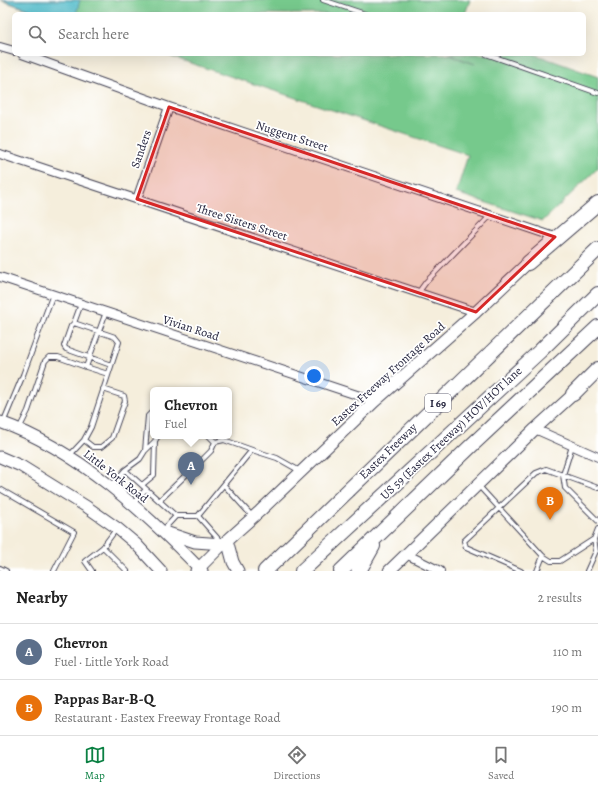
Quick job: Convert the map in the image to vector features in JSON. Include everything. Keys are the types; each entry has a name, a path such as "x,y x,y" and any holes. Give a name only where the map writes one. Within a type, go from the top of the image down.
{"highway":[{"path":"528,263 598,203"},
{"name":"Eastex Freeway","path":"265,571 598,248"},
{"name":"US 59 (Eastex Freeway) HOV/HOT lane","path":"302,571 540,351 598,294"},
{"path":"341,571 598,327"},
{"path":"573,394 598,371"},
{"path":"359,571 380,534"}],"main road":[{"name":"Eastex Freeway Frontage Road","path":"199,570 225,542 375,401 476,312 598,195"},
{"path":"390,571 478,484 573,394"},
{"name":"Little York Road","path":"1,423 19,430 69,457 133,504 162,531 199,570"},
{"path":"0,457 21,466 87,506 136,544 161,571"},
{"path":"162,531 195,542 225,542 238,571"}],"street":[{"path":"0,47 12,51"},
{"name":"Nuggent Street","path":"28,56 168,107 555,237"},
{"name":"Sanders","path":"137,200 168,107"},
{"name":"Three Sisters Street","path":"0,154 476,312"},
{"name":"Vivian Road","path":"0,277 375,401"},
{"path":"535,429 598,457"},
{"path":"406,554 440,571"}],"lane":[{"path":"323,0 359,12"},
{"path":"492,56 598,93"},
{"path":"418,293 426,282 491,215"},
{"path":"1,423 23,375 53,294"},
{"path":"81,303 64,346 66,349 111,365"},
{"path":"86,367 106,312"},
{"path":"69,457 84,440 91,428 119,342 115,337 74,322"},
{"path":"19,430 28,411 45,361 49,357 58,357 108,374"},
{"path":"84,440 94,447 101,447 112,438 125,401 124,396 103,389"},
{"path":"145,451 148,416 150,414"},
{"path":"212,439 215,442"},
{"path":"195,467 211,451 215,442 222,439"},
{"path":"226,439 252,450 277,458 301,472"},
{"path":"110,487 125,470 140,459 145,451 155,441"},
{"path":"142,485 154,475 155,441"},
{"path":"572,446 562,475 565,488 598,521"},
{"path":"198,516 252,450"},
{"path":"125,470 176,516 198,516 225,542"},
{"path":"521,571 466,547 464,541 536,473 546,470 598,488"},
{"path":"159,501 190,471"},
{"path":"478,484 543,556 551,560 560,561 594,539 598,530"},
{"path":"224,485 253,517"},
{"path":"0,489 74,532 54,571"},
{"path":"133,504 146,489"},
{"path":"162,531 176,516"},
{"path":"92,571 85,561 103,547 117,528"},
{"path":"587,571 596,551 594,539"},
{"path":"103,547 127,571"},
{"path":"537,571 543,556"},
{"path":"0,568 6,571"}],"highlighted area":[{"path":"169,107 555,237 476,312 137,199"}],"green space":[{"path":"0,0 470,0 466,12 36,12"},
{"path":"169,56 452,56 475,64 453,56 540,56 598,77 598,168 543,221 456,193 468,155"}],"water":[{"path":"2,0 80,0 77,12 37,12"}],"place":[{"name":"Chevron","path":"191,485"},
{"name":"Pappas Bar-B-Q","path":"550,520"}]}
